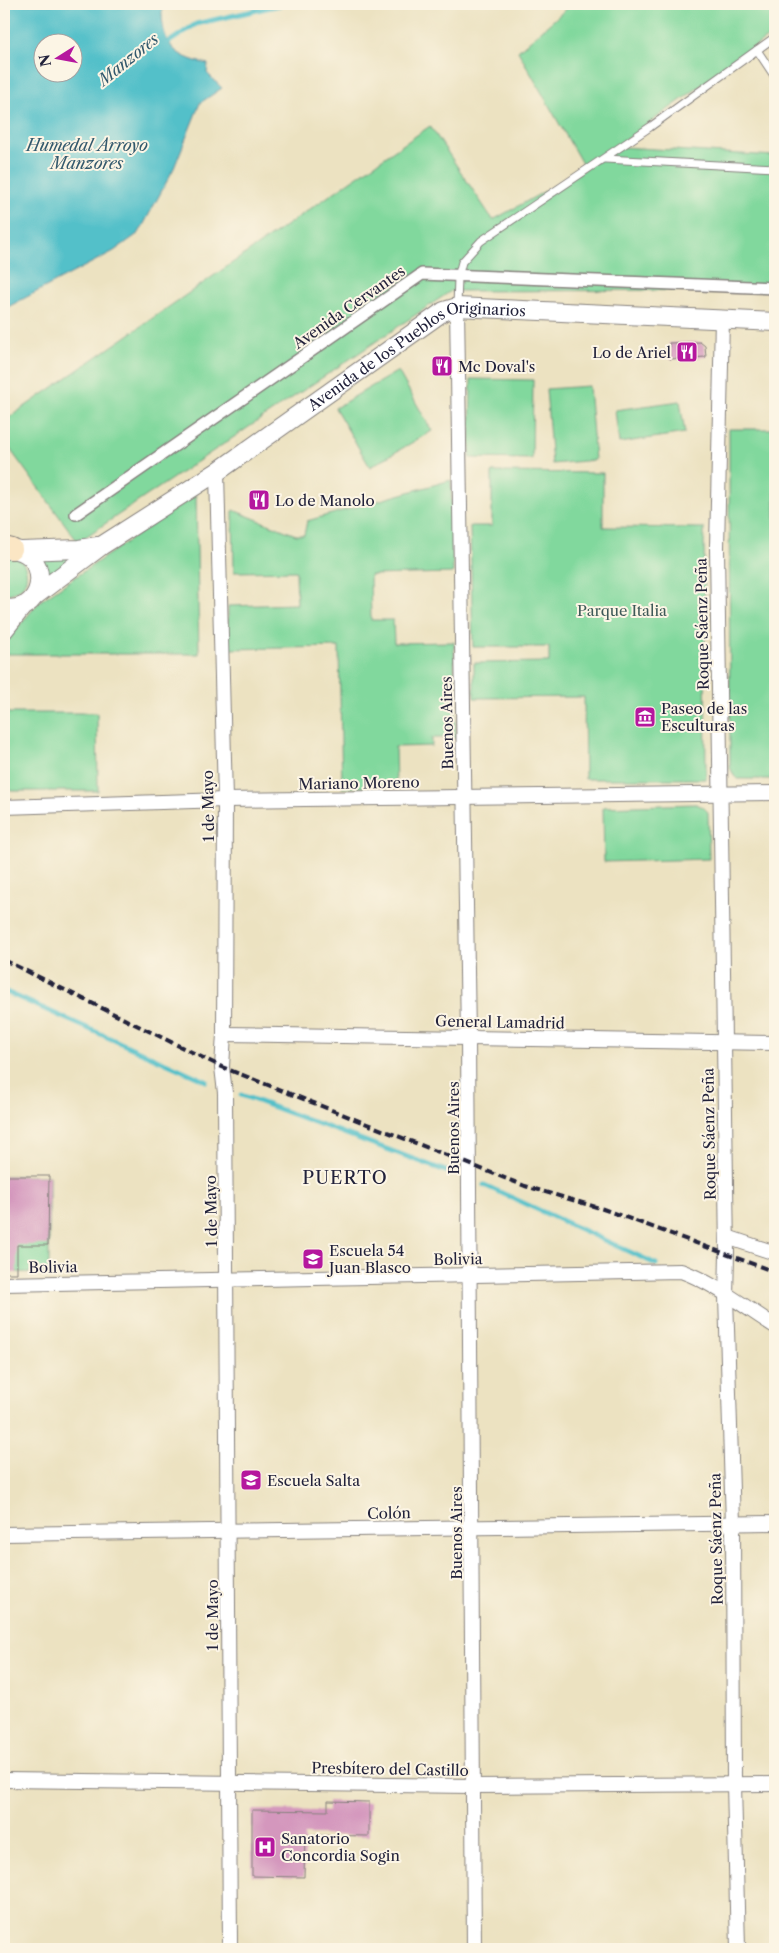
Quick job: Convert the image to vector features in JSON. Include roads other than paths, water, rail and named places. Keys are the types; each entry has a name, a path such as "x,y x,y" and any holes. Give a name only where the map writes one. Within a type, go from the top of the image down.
{"street":[{"name":"Avenida Cervantes","path":"76,514 422,274 458,277 775,288"},
{"name":"Avenida de los Pueblos Originarios","path":"4,630 29,600 101,546 217,472 444,311 456,307 722,318 775,322"},
{"name":"Buenos Aires","path":"456,307 468,1036 474,1949"},
{"name":"Roque Sáenz Peña","path":"722,318 717,548 722,793 726,1296 733,1524 734,1784 738,1949"},
{"name":"1 de Mayo","path":"217,472 225,800 224,1034 222,1067 225,1094 228,1280 228,1782 230,1949"},
{"name":"Avenida de los Pueblos Originarios","path":"10,549 79,550 101,546"},
{"path":"4,608 15,609 29,600 40,585 40,575 30,557 10,549"},
{"name":"Mariano Moreno","path":"4,806 225,800 775,792"},
{"name":"General Lamadrid","path":"224,1034 468,1036 724,1044 775,1043"},
{"path":"727,1236 775,1253"},
{"name":"Bolivia","path":"4,1284 681,1271 703,1279 726,1296 775,1326"},
{"name":"Colón","path":"4,1534 775,1524"},
{"name":"Presbítero del Castillo","path":"4,1780 472,1786 775,1784"}],"lane":[{"path":"456,307 458,277 462,262 481,241 605,159 775,37"},
{"path":"757,50 775,77"},
{"path":"605,159 775,168"}],"water":[{"name":"Humedal Arroyo Manzores","path":"4,4 161,4 164,29 171,46 185,57 208,64 207,73 222,88 200,103 174,168 139,233 114,251 4,309"}],"waterway":[{"name":"Manzores","path":"163,46 196,24 284,4"},
{"path":"4,991 206,1081"},
{"path":"241,1095 451,1173"},
{"path":"484,1185 656,1264"}],"railway":[{"path":"4,960 222,1067 525,1186 603,1209 775,1272"}],"place":[{"name":"Lo de Ariel","path":"687,352"},
{"name":"Mc Doval's","path":"442,366"},
{"name":"Lo de Manolo","path":"259,500"},
{"name":"Paseo de las Esculturas","path":"645,717"},
{"name":"Escuela 54 Juan Blasco","path":"313,1259"},
{"name":"Escuela Salta","path":"251,1480"},
{"name":"Sanatorio Concordia Sogin","path":"265,1847"}],"district":[{"name":"PUERTO","path":"345,1178"}],"park label":[{"name":"Parque Italia","path":"622,610"}]}
